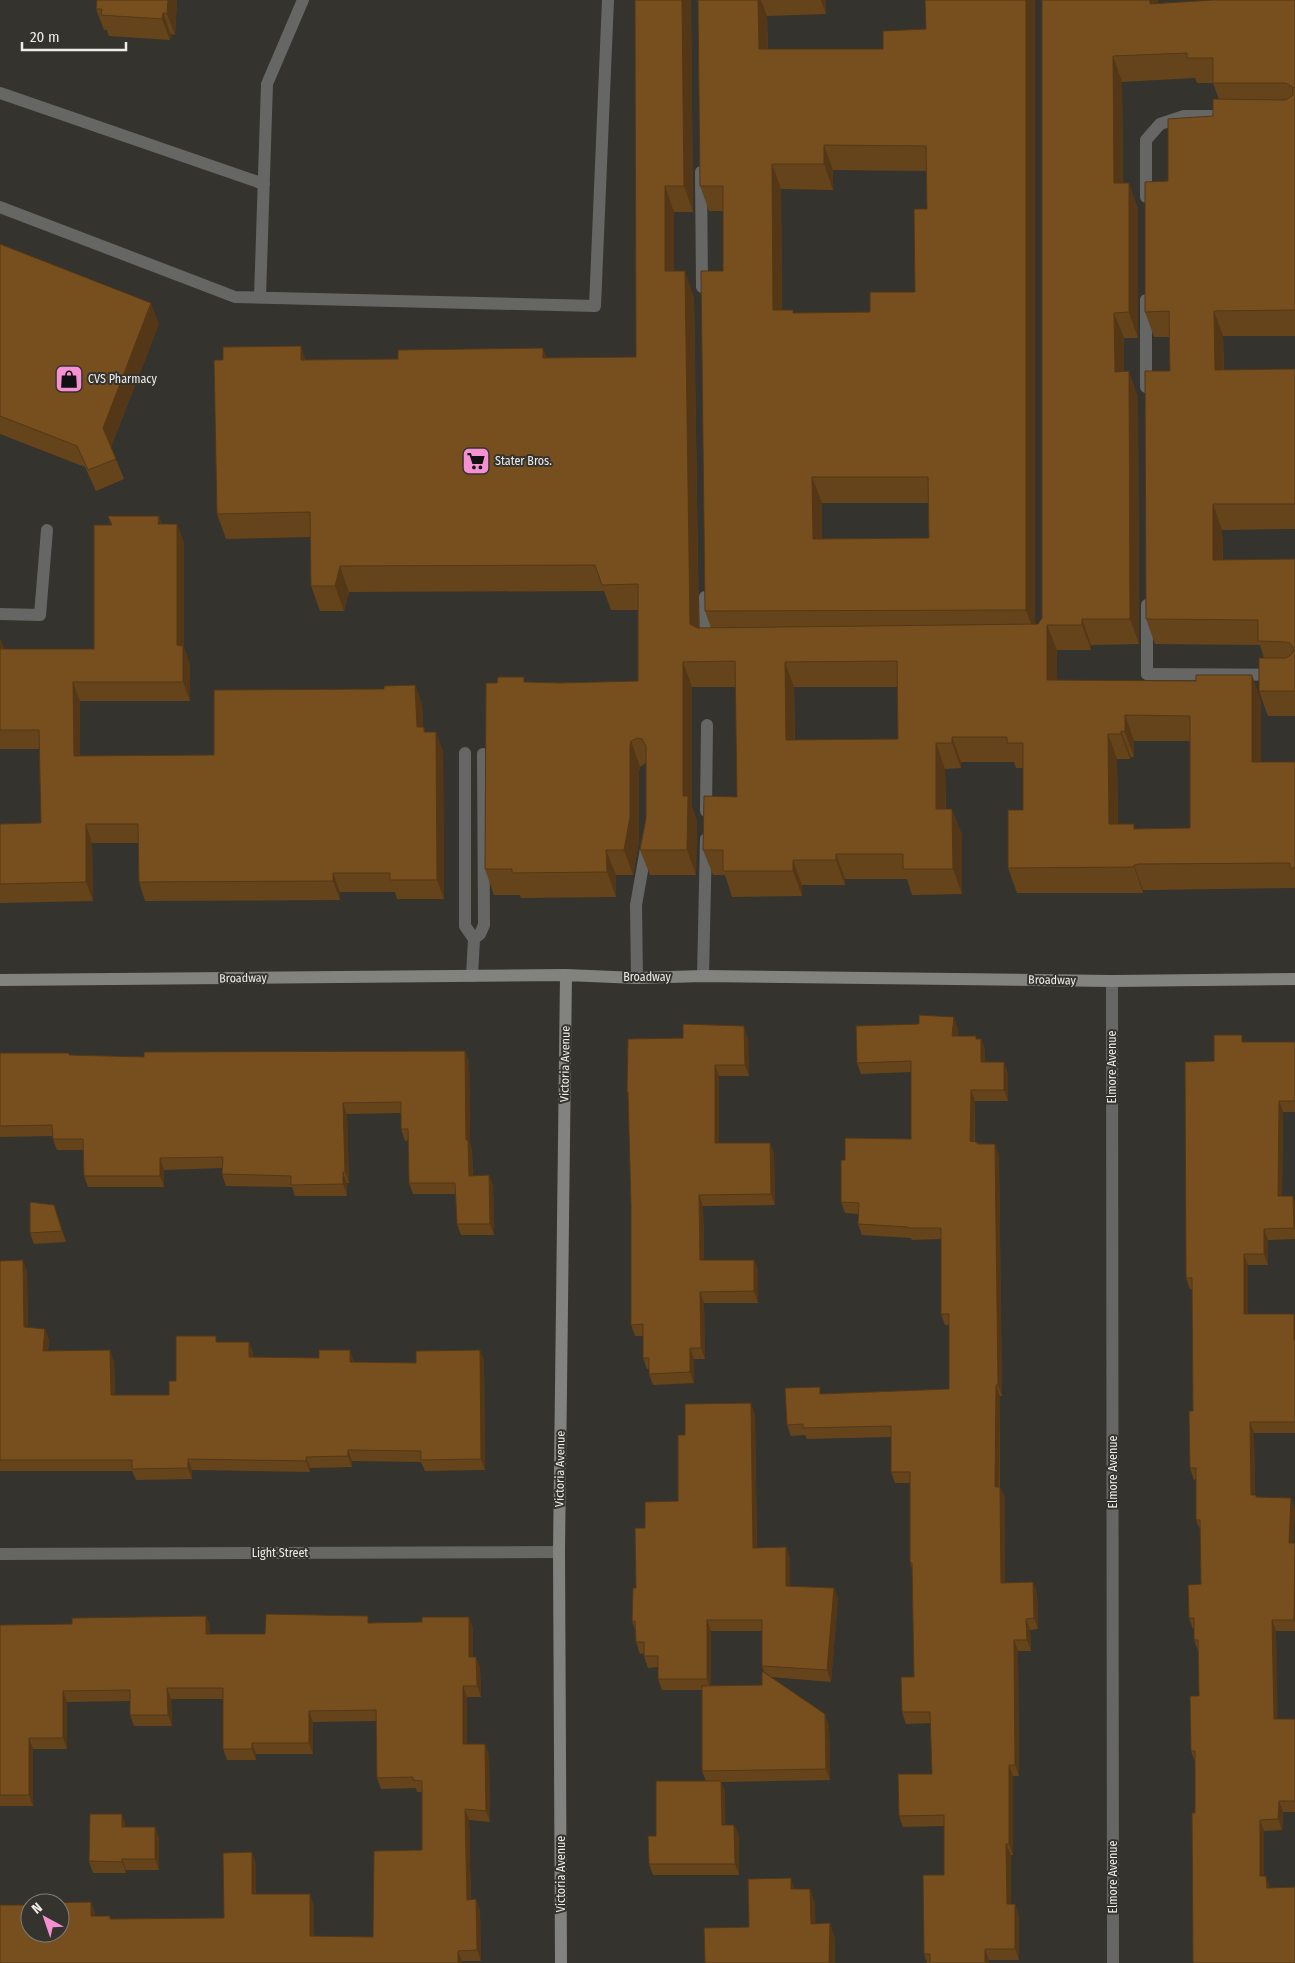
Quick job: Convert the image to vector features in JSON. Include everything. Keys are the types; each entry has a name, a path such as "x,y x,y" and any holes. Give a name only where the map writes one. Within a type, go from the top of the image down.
{"street":[{"path":"260,297 267,84 303,0"},
{"path":"0,206 235,297 595,306 608,0"},
{"path":"0,93 264,184"},
{"path":"1146,209 1146,140 1160,124 1184,116 1240,117"},
{"path":"701,159 702,298"},
{"path":"1146,288 1146,397"},
{"path":"0,614 40,615 48,530"},
{"path":"705,586 706,645 716,645"},
{"path":"1147,595 1147,674 1295,675"},
{"path":"704,976 708,725"},
{"path":"465,753 466,926 474,940 472,976"},
{"path":"474,940 480,934 484,925 483,754"},
{"path":"637,978 636,905 647,834"},
{"name":"Broadway","path":"0,980 566,975 637,978 704,976 1112,981 1295,979"},
{"name":"Victoria Avenue","path":"561,1963 559,1552 566,975"},
{"name":"Elmore Avenue","path":"1112,981 1113,1963"},
{"name":"Light Street","path":"0,1554 559,1552"}],"building":[{"path":"97,0 168,0 167,14 163,13 162,19 101,15 102,9 96,9"},
{"path":"635,0 682,0 684,186 665,186 665,271 685,271 690,624 697,628 1038,624 1042,618 1042,0 1150,0 1150,4 1213,0 1295,0 1295,310 1214,311 1215,370 1295,369 1295,504 1213,504 1213,560 1295,559 1295,691 1259,691 1259,658 1286,658 1292,654 1294,649 1290,643 1286,642 1258,641 1258,620 1146,619 1145,371 1170,371 1169,311 1145,312 1145,182 1168,181 1168,119 1213,116 1213,99 1286,100 1293,95 1293,87 1286,83 1213,83 1213,58 1187,58 1187,53 1113,56 1114,183 1129,183 1129,312 1114,313 1115,372 1129,371 1130,619 1082,619 1082,625 1047,625 1047,680 1196,681 1196,675 1252,675 1252,762 1295,762 1295,868 1290,868 1290,863 1138,864 1134,865 1134,867 1008,868 1008,810 1023,810 1023,743 1007,743 1007,737 952,737 952,743 936,743 936,809 952,809 953,869 903,869 903,854 836,854 836,860 793,860 793,871 723,871 723,850 703,850 704,796 737,797 735,661 683,662 683,796 688,796 687,850 640,850 646,818 646,746 642,739 637,738 631,741 630,746 630,817 624,850 606,850 607,872 512,873 512,869 485,869 486,683 497,683 498,677 524,677 524,682 638,681 638,584 602,585 595,565 340,566 335,586 311,586 310,512 217,514 214,360 223,360 223,347 301,346 301,360 398,359 398,350 543,348 543,358 636,357","holes":["897,661 898,739 786,740 785,662","1125,715 1190,716 1190,828 1134,829 1134,824 1109,824 1108,734 1121,734 1121,731 1125,732"]},
{"path":"698,0 758,0 759,49 883,49 883,31 926,29 925,0 1026,0 1026,610 705,611 701,271 723,271 723,186 700,186","holes":["824,145 926,146 927,209 914,209 915,292 870,292 870,312 793,313 793,310 773,310 772,164 824,164","812,477 928,477 929,538 813,539"]},
{"name":"CVS Pharmacy","path":"0,244 151,303 103,428 116,459 88,470 77,446 0,416"},
{"path":"108,516 159,516 158,524 177,524 177,645 183,646 183,682 73,682 74,756 214,755 214,690 384,689 384,686 415,685 417,727 424,727 424,732 436,732 437,880 390,880 390,873 333,873 333,881 139,882 138,824 86,824 86,882 0,884 0,824 41,823 39,730 0,730 0,649 94,649 94,525 112,525"},
{"path":"919,1015 954,1017 952,1036 976,1036 976,1039 981,1039 981,1062 1004,1062 1004,1090 971,1090 970,1141 977,1142 977,1144 995,1144 998,1385 996,1385 995,1487 1000,1487 1001,1583 1033,1582 1034,1618 1026,1619 1027,1640 1014,1640 1015,1765 1009,1765 1009,1844 1006,1844 1007,1904 1015,1904 1015,1949 985,1949 985,1963 930,1963 930,1954 924,1954 923,1875 944,1875 944,1815 899,1816 898,1774 932,1774 930,1712 902,1712 901,1677 914,1677 912,1563 910,1563 910,1472 891,1472 891,1426 803,1428 803,1424 787,1425 785,1388 820,1387 820,1394 949,1389 949,1314 941,1314 941,1228 908,1228 858,1224 859,1203 841,1202 841,1160 845,1160 845,1138 911,1139 911,1061 857,1063 856,1026 919,1024"},
{"path":"683,1024 744,1026 745,1065 715,1065 715,1143 770,1143 771,1194 699,1195 700,1260 754,1260 754,1291 700,1292 701,1348 690,1348 690,1372 649,1374 649,1358 643,1358 643,1324 631,1325 631,1206 627,1092 628,1039 683,1038"},
{"path":"1214,1035 1242,1035 1242,1042 1295,1042 1295,1101 1279,1101 1278,1196 1293,1196 1294,1228 1264,1229 1264,1254 1244,1254 1244,1314 1294,1314 1295,1422 1250,1422 1251,1495 1256,1495 1256,1497 1291,1498 1289,1543 1295,1543 1294,1620 1272,1620 1274,1719 1295,1719 1295,1801 1279,1801 1278,1819 1260,1820 1260,1876 1266,1876 1267,1888 1295,1887 1295,1963 1193,1963 1192,1813 1195,1813 1195,1751 1191,1751 1190,1696 1199,1696 1198,1640 1194,1640 1194,1618 1189,1618 1188,1585 1201,1584 1200,1520 1196,1520 1196,1468 1190,1468 1189,1411 1193,1411 1192,1278 1186,1278 1185,1062 1214,1061"},
{"path":"465,1051 466,1140 468,1140 469,1176 489,1175 490,1224 457,1224 455,1183 409,1183 408,1129 401,1129 401,1102 343,1103 345,1172 343,1172 343,1184 291,1185 291,1176 222,1174 223,1157 160,1158 160,1176 84,1176 83,1139 53,1139 52,1125 0,1126 0,1053 69,1053 69,1055 144,1057 144,1052"},
{"path":"30,1202 54,1205 62,1231 30,1233"},
{"path":"23,1260 24,1327 45,1329 43,1351 110,1350 111,1395 169,1395 169,1381 176,1381 176,1336 216,1336 216,1342 249,1342 249,1357 319,1358 319,1350 350,1350 350,1362 416,1363 416,1351 480,1350 481,1459 421,1460 421,1451 348,1450 348,1456 306,1457 306,1461 188,1459 188,1468 132,1469 132,1460 0,1460 0,1261"},
{"path":"751,1403 753,1548 786,1547 786,1586 834,1588 827,1670 762,1666 762,1620 707,1620 707,1679 658,1679 658,1656 644,1656 644,1642 636,1642 635,1621 632,1621 633,1588 636,1588 635,1528 645,1528 645,1502 678,1501 678,1435 685,1435 685,1404"},
{"path":"266,1614 368,1616 368,1623 422,1622 422,1617 469,1617 469,1657 476,1657 477,1686 463,1686 463,1744 485,1744 486,1811 465,1809 467,1900 476,1899 477,1950 458,1951 458,1963 0,1963 0,1905 20,1905 20,1943 70,1943 70,1902 91,1902 91,1916 110,1916 110,1919 224,1918 223,1853 252,1852 252,1894 310,1894 310,1936 373,1937 374,1851 422,1850 422,1781 413,1780 413,1777 377,1778 376,1710 309,1711 309,1743 252,1743 252,1749 223,1749 223,1688 167,1688 168,1715 130,1715 130,1690 63,1691 63,1738 29,1738 29,1795 0,1795 0,1625 72,1624 72,1618 206,1616 206,1634 265,1634"},
{"path":"762,1671 825,1714 826,1769 702,1771 702,1686 762,1685"},
{"path":"656,1781 721,1781 722,1825 734,1825 735,1864 649,1864 648,1836 656,1836"},
{"path":"90,1814 122,1814 122,1827 155,1827 155,1859 122,1859 122,1862 89,1861"},
{"path":"791,1878 791,1889 810,1889 811,1924 830,1923 829,1963 705,1963 704,1928 749,1927 748,1879"}],"place":[{"name":"CVS Pharmacy","path":"69,379"},
{"name":"Stater Bros.","path":"476,461"}]}
